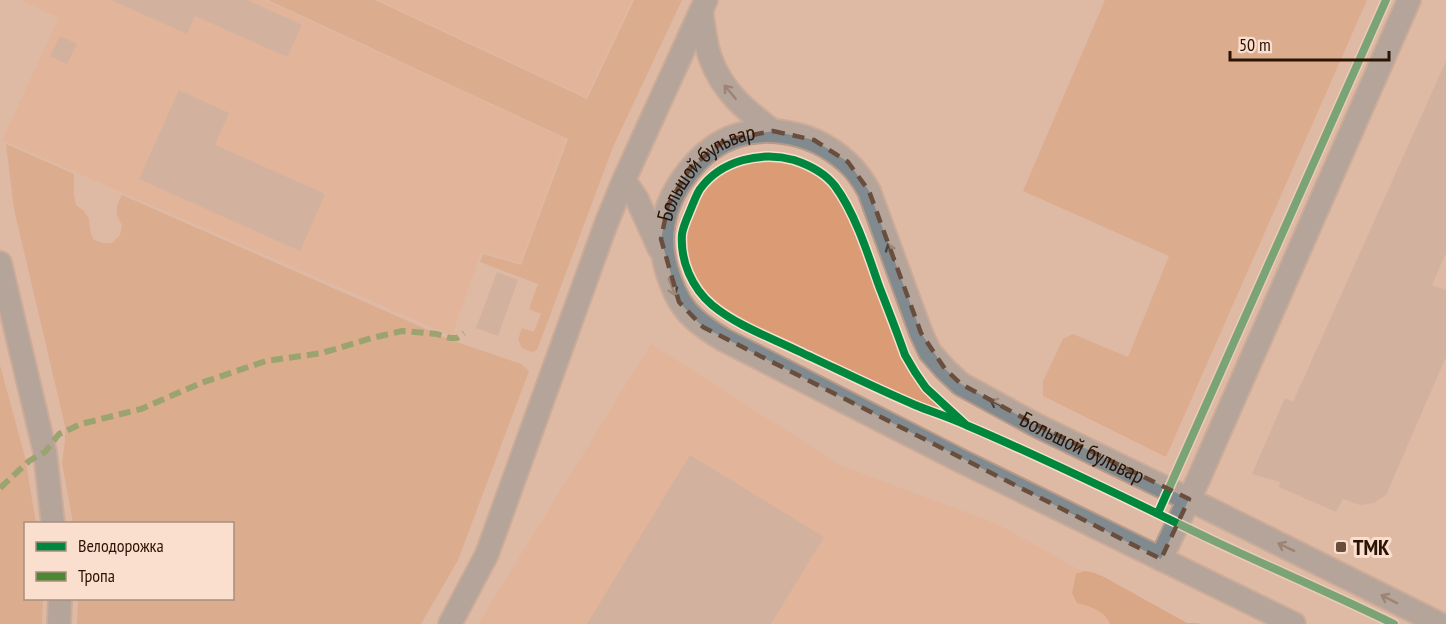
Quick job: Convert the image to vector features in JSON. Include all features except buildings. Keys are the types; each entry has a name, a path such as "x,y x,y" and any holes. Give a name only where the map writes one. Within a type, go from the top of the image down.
{"street":[{"path":"1161,559 1409,0"},
{"path":"704,5 710,57 725,88 746,110 773,131"},
{"path":"450,624 487,554 606,224 704,5"},
{"name":"Большой бульвар","path":"1294,624 961,461 724,340 703,327 679,302 670,284 663,259 661,239 663,220 672,196 690,168 706,152 725,140 741,135 773,131 801,135 833,151 848,162 869,191 930,352 961,384 1029,421 1440,624"},
{"path":"624,180 637,199 663,259"},
{"path":"0,263 45,452 53,522"},
{"path":"59,624 60,600"}],"highlighted area":[{"path":"773,131 814,140 848,162 869,191 921,333 945,369 961,384 1029,421 1189,499 1161,559 703,327 679,302 661,239 668,205 690,168 725,140"}],"shaded area":[{"path":"21,0 265,0 566,139 520,263 481,252 452,336 2,140 59,18"},
{"path":"268,0 375,0 587,99 634,0 682,0 613,147 537,350 532,352 522,348 518,339 522,328 534,332 541,314 529,309 538,284 480,262 483,254 521,265 568,139"},
{"path":"379,0 632,0 586,97"},
{"path":"1105,0 1367,0 1166,457 1043,396 1043,381 1063,339 1073,334 1128,357 1169,256 1023,191"},
{"path":"6,144 74,174 76,205 89,219 93,239 102,243 112,243 120,235 122,225 117,210 122,195 451,340 521,364 529,371 458,560 421,624 77,624 78,600 234,600 234,522 73,522 62,463 65,426 14,209"},
{"path":"773,156 793,160 813,168 824,175 834,186 844,200 861,235 905,355 926,388 965,424 926,410 734,321 710,304 695,288 686,266 682,242 686,219 700,192 707,182 725,167 747,159"},
{"path":"651,344 842,466 997,524 1176,624 478,624"},
{"path":"0,365 25,457 36,522 24,522 24,600 43,600 42,624 0,624"},
{"path":"1085,571 1104,577 1187,623 1202,624 1110,624 1101,612 1077,603 1072,593 1076,574"}],"marked path":[{"path":"0,488 29,461 45,452 59,434 81,424 141,409 201,383 266,361 322,353 402,331 437,334 450,338 457,338 464,333"}],"cycle path":[{"path":"1158,513 1386,0"},
{"path":"965,424 926,388 905,355 855,221 831,181 800,162 781,157 742,160 719,171 709,179 699,191 683,231 683,254 685,264 699,291 712,305 731,319 915,405 960,422 1089,480 1394,624"}],"place":[{"name":"ТМК","path":"1341,547"}]}
